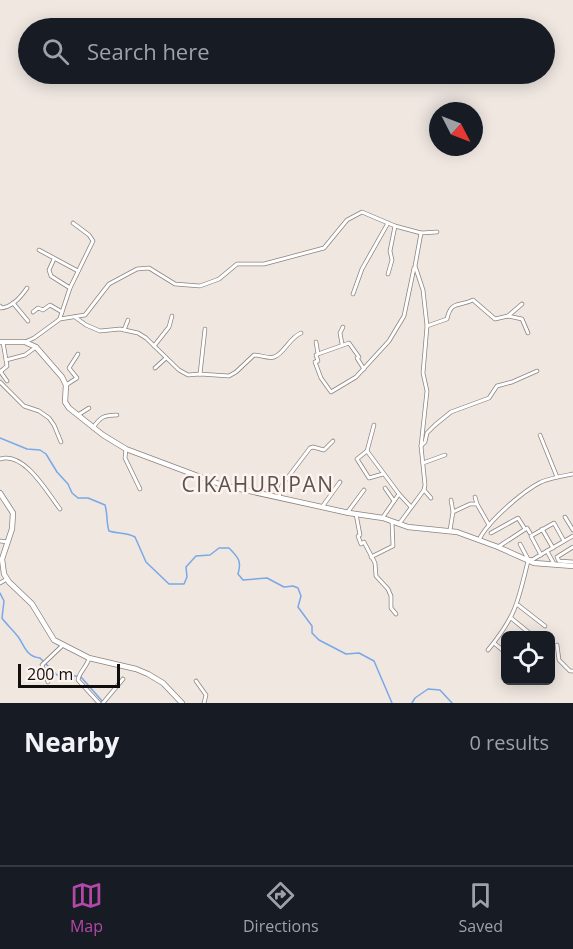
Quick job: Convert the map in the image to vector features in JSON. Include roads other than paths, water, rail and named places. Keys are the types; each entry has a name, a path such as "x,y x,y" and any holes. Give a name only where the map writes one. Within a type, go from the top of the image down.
{"street":[{"path":"7,381 0,371 8,366 2,342 25,342 60,319 85,315 109,284 137,269 149,268 175,284 200,286 219,279 237,264 264,264 324,248 347,220 362,212 395,226 422,233 437,232"},
{"path":"60,319 70,288 93,241 73,222"},
{"path":"353,294 362,269 388,223"},
{"path":"388,274 392,261 390,254 395,226"},
{"path":"316,342 318,361 315,362 331,392 356,377 364,369 389,341 402,321 422,233"},
{"path":"39,250 78,271"},
{"path":"54,259 49,271 51,276 70,288"},
{"path":"399,524 424,490 421,446 427,391 423,374 427,326 423,290 415,267"},
{"path":"0,306 6,308 27,288"},
{"path":"427,326 447,320 448,312 453,306 473,300 495,319 508,316 522,319 528,333"},
{"path":"13,303 28,321"},
{"path":"508,316 522,304"},
{"path":"33,312 50,305 62,312"},
{"path":"74,316 100,331 124,330 142,335 185,375 232,375 254,355 273,358 277,356 292,338 301,333"},
{"path":"154,346 169,327 172,316"},
{"path":"124,330 128,320"},
{"path":"342,344 340,333 343,327"},
{"path":"200,374 205,329"},
{"path":"25,342 36,347 62,377 66,387 65,402 76,416 126,449 214,483 347,513 383,518 415,528 450,531 541,564 573,564"},
{"path":"318,354 349,343 359,357 357,358 359,364 364,369"},
{"path":"6,360 25,355 36,347"},
{"path":"66,387 77,378 69,368 78,354"},
{"path":"155,368 166,358"},
{"path":"421,446 425,443 430,430 451,412 481,403 492,396 497,386 537,371"},
{"path":"0,382 24,406 39,411 49,418 61,442"},
{"path":"76,416 89,408"},
{"path":"93,428 100,418 117,415"},
{"path":"374,425 367,451 357,460 371,479 383,474"},
{"path":"540,435 557,477"},
{"path":"279,497 282,484 310,448 324,450 333,441"},
{"path":"126,449 125,458 140,489"},
{"path":"367,451 411,507"},
{"path":"423,463 445,455"},
{"path":"0,459 8,457 25,465 60,509"},
{"path":"479,540 489,525 531,488 546,480 573,474"},
{"path":"322,507 340,482"},
{"path":"385,488 394,501"},
{"path":"347,513 363,490"},
{"path":"424,490 431,498"},
{"path":"0,493 13,513 12,529 1,559 7,579 32,604 54,640 89,658 148,674 163,683 182,703"},
{"path":"383,518 399,494"},
{"path":"475,497 489,525"},
{"path":"450,500 453,512 450,531"},
{"path":"453,512 470,504 477,504"},
{"path":"356,514 361,544 364,542 375,563 376,576 388,589 391,596 391,608 396,614"},
{"path":"565,517 573,530"},
{"path":"491,533 518,518 530,533"},
{"path":"371,557 393,546 392,521"},
{"path":"541,555 531,536 542,529 554,523 564,541"},
{"path":"498,547 525,529"},
{"path":"542,529 553,548"},
{"path":"520,544 528,559 532,560 573,536"},
{"path":"0,541 8,542"},
{"path":"558,563 557,557 573,547"},
{"path":"547,551 558,563"},
{"path":"504,631 518,604 528,561"},
{"path":"0,583 7,579"},
{"path":"518,604 545,626"},
{"path":"511,618 527,631"},
{"path":"488,650 501,635"},
{"path":"494,643 501,649"},
{"path":"48,682 44,663 63,645"},
{"path":"557,645 559,660 570,671 573,671"},
{"path":"89,658 87,667 78,677 79,682 102,703 123,679"},
{"path":"196,681 206,695 204,703"}],"waterway":[{"path":"0,438 27,449 40,450 46,454 72,493 78,498 88,498 105,505 109,531 135,537 146,562 169,584 184,584 187,577 186,567 196,556 210,555 219,548 229,548 238,559 240,566 238,574 243,580 267,578 284,587 298,588 301,596 298,607 312,626 312,633 319,640 346,654 359,653 374,661 392,703"},
{"path":"0,593 4,601 2,618 17,635 29,654 40,658 57,675 81,677 103,702"},
{"path":"412,703 428,689 440,690 452,703"}],"district":[{"name":"CIKAHURIPAN","path":"258,485"}]}
